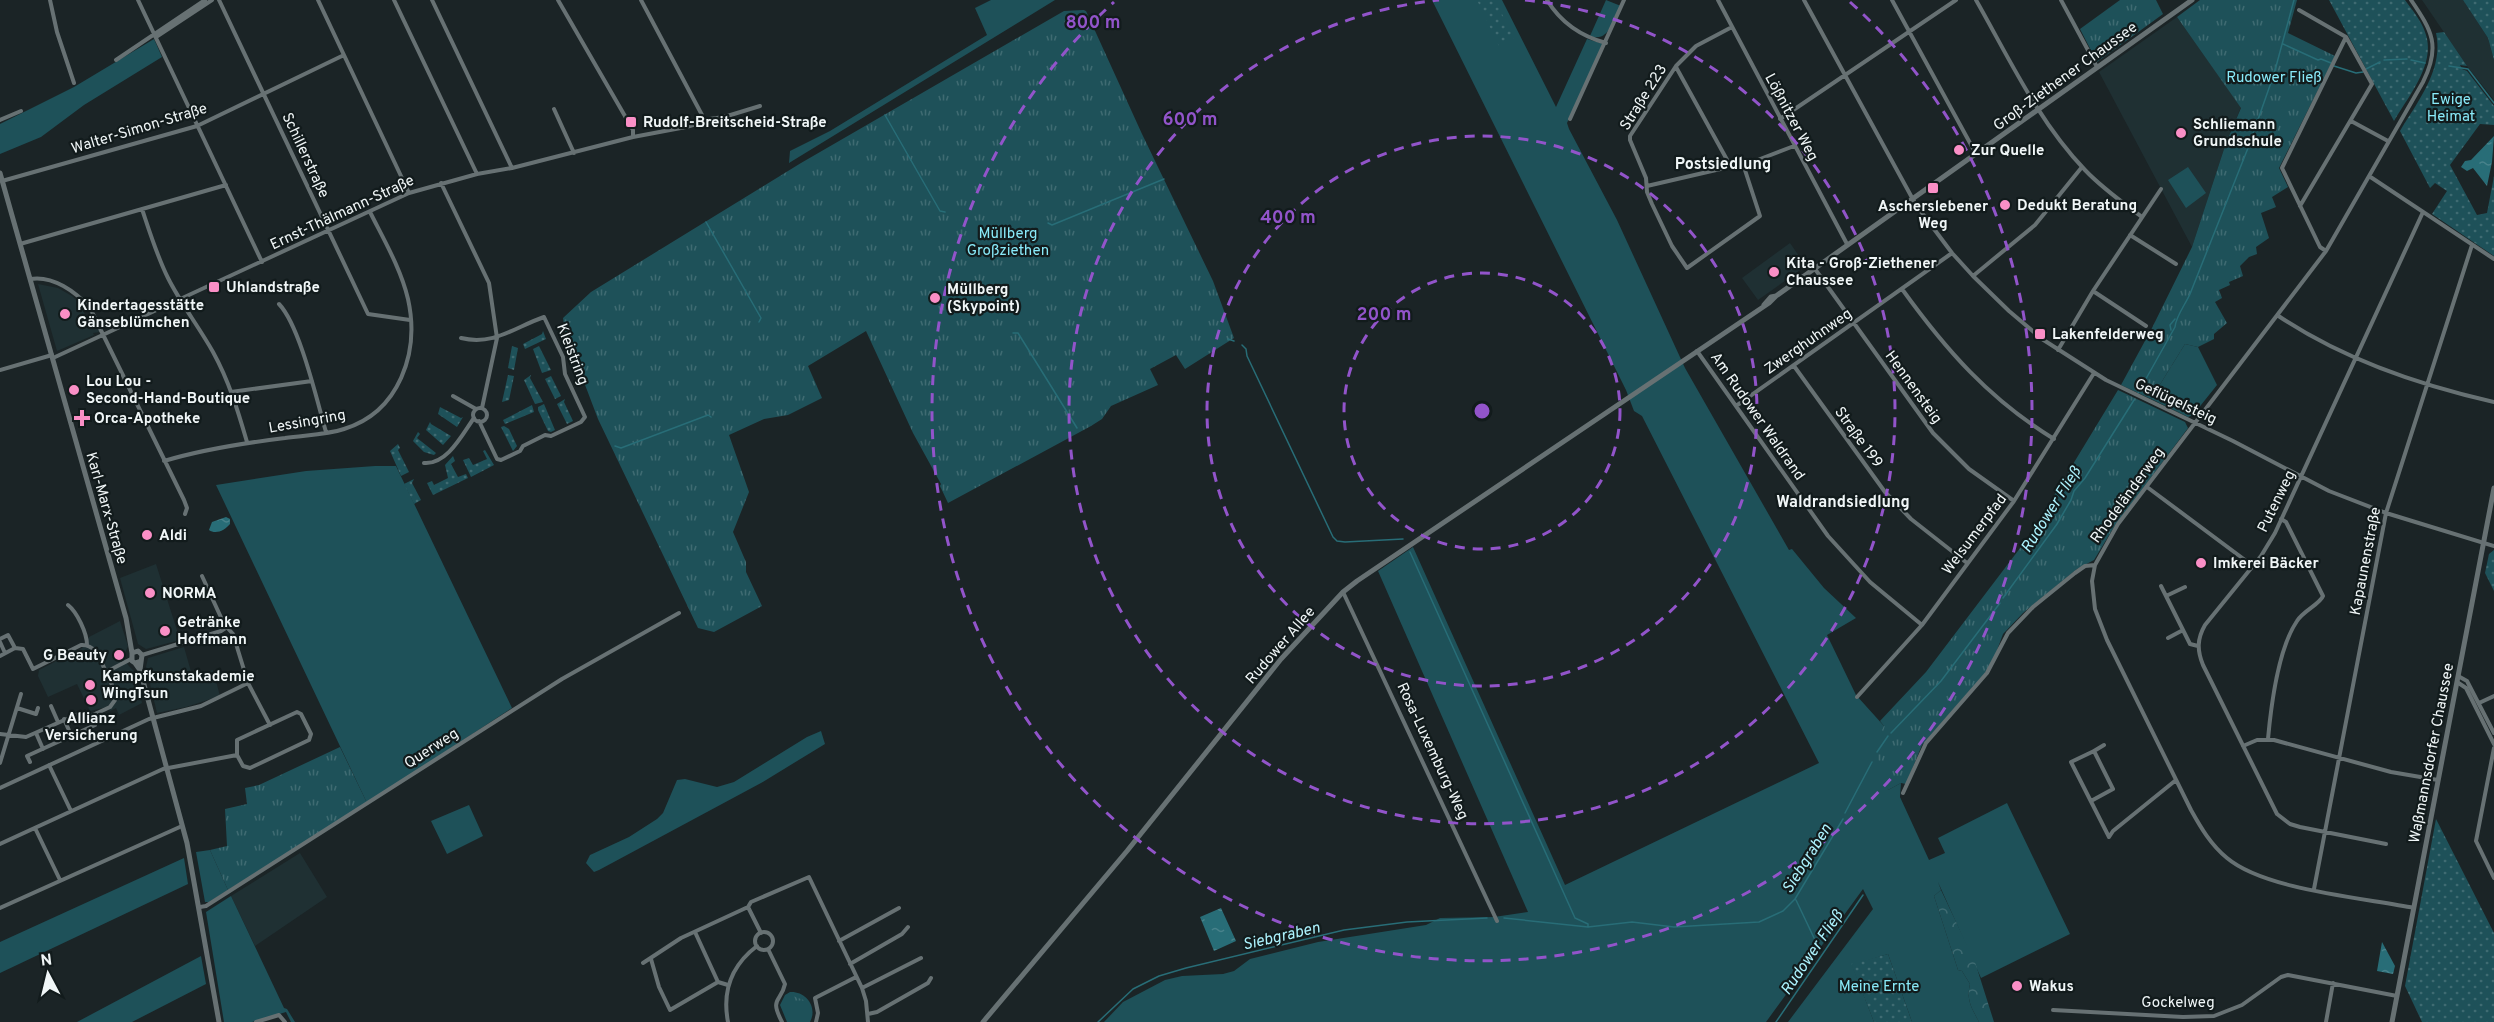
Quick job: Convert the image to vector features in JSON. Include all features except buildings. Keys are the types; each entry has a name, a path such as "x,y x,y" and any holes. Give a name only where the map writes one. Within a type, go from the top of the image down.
{"street":[{"path":"50,0 57,32 74,83"},
{"path":"138,0 262,262"},
{"path":"155,35 205,0"},
{"path":"116,60 213,0"},
{"name":"Schillerstraße","path":"219,0 368,314 410,320"},
{"path":"318,0 409,193"},
{"path":"394,0 477,174"},
{"path":"432,0 512,168"},
{"path":"558,0 633,130 633,137"},
{"path":"641,0 702,115 702,120"},
{"path":"1547,0 1562,19 1576,30 1588,38 1606,43"},
{"path":"1570,119 1624,0"},
{"name":"Lößnitzer Weg","path":"1719,0 1847,244"},
{"path":"1804,0 1912,200"},
{"path":"1892,0 1976,154"},
{"path":"1780,119 1956,0"},
{"path":"1976,0 2038,110 2082,167 2142,217"},
{"path":"2061,0 2097,67"},
{"name":"Groß-Ziethener Chaussee","path":"1672,368 1763,305 1771,302 1847,244 2192,0"},
{"name":"Rhodeländerweg","path":"2411,0 2432,35 2432,62 2326,251 2118,524 2095,565 2092,592 2099,623 2176,780 2206,836 2228,859 2255,875 2314,890 2414,908"},
{"path":"2299,10 2346,37 2372,84 2300,206"},
{"name":"Straße 223","path":"1732,27 1696,46 1676,66 1630,136 1647,192 1659,220 1687,268 1760,216 1743,164"},
{"path":"2326,251 2320,247 2282,168 2346,37"},
{"name":"Walter-Simon-Straße","path":"2,181 197,126 344,56"},
{"path":"1676,66 1731,167"},
{"name":"Ernst-Thälmann-Straße","path":"51,357 104,336 409,193 477,174 512,168 633,137 686,127 702,120 724,117 760,106"},
{"path":"554,109 574,153"},
{"path":"0,120 21,111"},
{"path":"2350,121 2388,141"},
{"path":"1647,186 1755,161 1794,146"},
{"path":"1973,276 2036,225 2082,167"},
{"name":"Karl-Marx-Straße","path":"0,172 136,657"},
{"path":"2368,176 2494,259"},
{"path":"441,183 489,283 497,338 482,408"},
{"path":"20,244 226,185"},
{"path":"2058,350 2093,291 2161,189"},
{"name":"Geflügelsteig","path":"1912,200 1952,253 2017,319 2058,350 2094,373 2302,477 2386,513 2494,546"},
{"path":"142,209 160,261 180,300 214,354 231,392 247,443"},
{"name":"Lessingring","path":"165,461 191,452 342,430 381,410 393,395 402,377 409,356 411,334 408,298 400,273 370,212"},
{"name":"Putenweg","path":"2198,646 2199,637 2205,625 2268,546 2282,519 2423,212"},
{"path":"2130,235 2176,264"},
{"name":"Kapaunenstraße","path":"2314,890 2386,513 2472,245"},
{"name":"Zwerghuhnweg","path":"1736,406 1952,253"},
{"name":"Hennensteig","path":"1814,268 1932,433 1969,469 2014,501"},
{"path":"30,279 50,281 66,288 80,297 90,308 187,508 185,514"},
{"path":"1902,289 1936,336 1974,378 2001,402 2054,439"},
{"path":"2093,291 2146,326"},
{"path":"279,304 300,345 326,432"},
{"path":"2277,315 2296,328 2356,359 2427,385 2494,402"},
{"name":"Kleistring","path":"461,338 472,341 497,338 544,317 563,357 565,374 585,417 581,422 551,436 544,435 501,460 497,459 479,421"},
{"name":"Am Rudower Waldrand","path":"1697,351 1843,554 1887,597 1922,625"},
{"path":"0,370 51,357"},
{"name":"Straße 199","path":"1794,366 1885,492 1911,519 1967,563"},
{"name":"Rudower Allee","path":"983,1022 1127,851 1281,659 1343,592 1356,580 1672,368"},
{"name":"Welsumerpfad","path":"1857,697 1922,625 2014,501 2094,373"},
{"path":"231,392 312,381"},
{"path":"453,396 476,409 482,408"},
{"path":"474,418 479,421 484,420 487,416 486,411 482,408"},
{"path":"424,463 433,464 442,460 474,418 473,413 476,409"},
{"path":"2147,487 2253,566"},
{"name":"Waßmannsdorfer Chaussee","path":"2392,1022 2494,488"},
{"path":"2268,739 2285,643 2302,615 2322,601 2323,596 2286,522 2282,519"},
{"path":"1903,793 1926,743 1987,673 2014,627 2075,573 2085,566 2095,565"},
{"path":"202,576 227,627 233,634 248,683 270,725"},
{"path":"2161,586 2190,644 2198,646 2203,664 2282,819 2290,824 2386,844"},
{"path":"2166,596 2185,587"},
{"name":"Rosa-Luxemburg-Weg","path":"1343,592 1497,921"},
{"path":"68,605 82,629 87,645"},
{"name":"Querweg","path":"200,907 206,906 301,848 562,679 679,613"},
{"path":"106,672 136,657 221,631 227,627"},
{"path":"2168,638 2183,630"},
{"path":"5,653 0,641 8,635 15,648"},
{"path":"0,656 15,648 23,649 33,669 81,645 87,645 95,650 115,691 115,700 110,707 97,713 78,714 26,737 0,734"},
{"path":"136,657 183,825 200,907 219,1022"},
{"path":"2458,679 2467,681 2494,734"},
{"path":"2458,679 2466,688 2494,744"},
{"path":"0,788 153,718 201,706 248,683"},
{"path":"1,762 21,694"},
{"path":"2479,703 2494,696"},
{"path":"51,706 58,722"},
{"path":"16,708 36,714 38,708"},
{"path":"300,712 311,737 250,768 243,766 237,754 237,740 300,712"},
{"path":"30,762 27,756 95,725 97,713"},
{"path":"64,719 71,735"},
{"path":"36,733 43,749"},
{"path":"2243,746 2257,740 2268,739 2391,772 2438,780"},
{"path":"2104,745 2072,762 2109,837 2113,831 2176,780"},
{"path":"2494,748 2476,841 2494,878"},
{"path":"2091,801 2113,789 2094,751"},
{"path":"0,844 167,768 237,754"},
{"path":"48,765 71,811"},
{"path":"0,908 183,825"},
{"path":"35,828 60,880"},
{"path":"643,963 660,950 748,907 751,902 809,877 862,988 868,1022"},
{"path":"748,907 761,933"},
{"path":"839,941 899,908"},
{"path":"850,964 902,934 908,927"},
{"path":"695,932 718,982 728,985"},
{"path":"761,933 756,940 757,946 761,949 768,949"},
{"path":"761,933 768,933 772,937 773,943 768,949"},
{"path":"727,1022 725,1000 728,985 738,965 757,946"},
{"path":"768,949 785,984 776,1007 782,1022"},
{"path":"862,988 917,958 921,958"},
{"path":"651,959 659,987 670,1012 718,982"},
{"name":"Gockelweg","path":"2053,1011 2208,1017 2222,1014 2242,1005 2285,975 2397,996"},
{"path":"816,1022 818,1013 815,998 856,977"},
{"path":"868,1014 877,1012 928,983 931,978"},
{"path":"2326,1022 2333,983"},
{"path":"256,1022 279,1015 285,1022"}],"shaded area":[{"path":"2422,0 2463,0 2488,38 2494,60 2494,100 2467,66"},
{"name":"Schliemann Grundschule","path":"2177,17 2241,107 2226,143 2192,247 2099,72"},
{"name":"Kita - Groß-Ziethener Chaussee","path":"1790,243 1806,266 1758,300 1742,278"},
{"name":"Kindertagesstätte Gänseblümchen","path":"38,284 58,288 72,296 85,308 83,310 88,321 93,319 100,332 93,333 94,335 57,351"},
{"path":"156,564 180,640 146,649 138,644 120,578"},
{"path":"120,621 128,646 124,655 128,665 134,671 142,703 119,715 116,708 110,711 107,707 90,711 77,684 48,697 38,676 39,670 82,648 89,637"},
{"path":"184,647 192,675 213,670 220,696 157,713 146,667 148,658"},
{"path":"300,853 327,897 255,946 231,896"}],"green space":[{"path":"991,0 1055,0 789,163 790,151 830,131 987,35 975,8"},
{"path":"1432,0 1502,0 1556,107 1587,39 1604,44 1567,123 1569,129 1617,220 1685,368 1789,550 1792,549 1824,588 1856,618 1827,635 1856,695 1884,726 1888,790 1901,783 1900,797 1929,860 1945,853 1938,838 2007,803 2070,934 1981,978 1938,882 1941,890 1934,896 1958,970 1962,971 1970,984 1969,1000 1979,1022 1912,1022 1888,954 1852,965 1874,1022 1788,1022 1873,909 1863,889 1766,1022 1104,1022 1123,1002 1165,980 1182,976 1223,974 1234,971 1250,959 1318,942 1426,925 1440,918 1494,917 1528,912 1378,571 1413,547 1565,885 1819,763 1642,416 1634,411 1626,390"},
{"path":"1477,0 1495,0 1514,38 1499,46"},
{"path":"1606,0 1621,6 1606,33 1602,36 1590,36"},
{"path":"2120,0 2156,0 2163,14 2097,62 2080,29"},
{"name":"Rudower Fließ","path":"2200,0 2297,0 2288,33 2335,56 2279,168 2288,187 2272,197 2276,207 2261,213 2269,238 2256,247 2257,254 2249,257 2240,266 2243,276 2229,282 2230,285 2219,290 2222,298 2215,302 2227,323 2214,334 2214,339 2198,347 2185,344 2151,399 2121,385 2192,247 2226,143 2241,108 2177,17"},
{"name":"Ewige Heimat","path":"2329,0 2405,0 2421,23 2428,44 2424,67 2414,90 2394,121"},
{"name":"Ewige Heimat","path":"2463,0 2494,0 2494,60 2488,38"},
{"name":"Müllberg Großziethen","path":"1064,11 1086,11 1213,281 1234,338 1185,369 1176,355 1150,369 1158,385 1111,406 1102,419 1091,426 948,503 941,484 913,433 866,331 808,366 822,398 788,415 764,419 729,435 749,492 733,532 746,562 746,572 762,606 714,632 698,628 598,419 565,332 563,318 591,292 801,163"},
{"name":"Ewige Heimat","path":"2444,32 2467,66 2460,65 2462,69 2467,71 2494,106 2494,125 2480,124 2450,165 2477,215 2487,213 2494,176 2494,256 2432,214 2447,191 2435,183 2430,188 2400,131 2433,72 2437,46 2436,33"},
{"path":"154,39 162,57 84,105 41,137 0,154 0,124 74,87"},
{"path":"2188,167 2206,193 2186,208 2168,180"},
{"path":"543,331 546,339 525,349 523,344 542,334"},
{"path":"2185,344 2198,347 2217,385 2193,415 2188,417 2151,399"},
{"path":"512,346 518,348 514,370 508,368"},
{"path":"539,346 551,370 542,373 533,349"},
{"path":"508,375 514,376 509,400 502,402"},
{"path":"531,375 530,378 543,402 535,404 524,380"},
{"path":"551,376 561,396 555,399 545,379"},
{"name":"Rudower Fließ","path":"2118,390 2185,422 2188,428 2114,527 2094,560 2077,569 2023,613 2003,634 1993,661 1986,672 1922,745 1906,784 1901,783 1888,790 1874,747 1884,726 1880,721 1926,672 2030,535"},
{"path":"565,399 564,402 573,421 567,424 557,404"},
{"path":"544,404 555,430 551,432 548,431 538,410 538,407"},
{"path":"532,405 534,412 505,424 503,420"},
{"path":"440,407 463,417 457,427 438,414"},
{"path":"430,422 451,436 443,445 426,430"},
{"path":"501,427 509,429 517,446 513,451"},
{"path":"418,432 420,434 417,438 436,453 434,455 424,452 413,441"},
{"path":"398,444 400,448 398,450 409,472 401,476 390,451"},
{"path":"485,450 494,465 471,477 463,460 469,458 473,465 487,459 483,451"},
{"path":"453,456 455,461 451,464 458,477 466,474 468,478 433,495 427,483 432,481 434,485 448,478 445,465"},
{"path":"396,466 512,708 367,803 216,485 306,471"},
{"path":"414,479 412,483 421,500 414,504 404,484"},
{"path":"2494,550 2494,591 2485,573 2489,554"},
{"path":"821,731 825,744 761,783 599,870 594,872 586,863 590,855 629,837 657,819 663,813 677,780 685,779 717,787 734,782 807,737"},
{"path":"340,747 367,803 228,890 210,850 227,846 225,809 247,804 245,788 259,785"},
{"path":"469,805 483,836 447,854 431,821"},
{"path":"2436,819 2494,933 2494,1022 2422,1022 2405,986"},
{"path":"210,850 228,890 209,902 205,902 196,852"},
{"path":"184,858 188,884 0,973 0,942"},
{"path":"1941,890 1975,962 1994,1022 1979,1022 1972,1008 1969,1000 1970,984 1962,971 1958,970 1934,896"},
{"path":"231,896 284,1008 295,1022 291,1022 286,1012 252,1022 224,1022 206,912"},
{"name":"Meine Ernte","path":"1888,954 1912,1022 1874,1022 1851,964"},
{"path":"201,956 206,984 132,1022 77,1022"},
{"path":"790,992 801,994 809,1001 813,1011 810,1022 787,1022 780,1005 785,995"},
{"path":"793,996 806,1001 809,1016 805,1019 798,1021 788,1019 786,1003"}],"water":[{"path":"2494,136 2487,186 2473,168 2467,171 2461,167"},
{"path":"226,517 230,519 230,524 226,528 217,532 209,530 212,522"},
{"path":"1221,908 1236,941 1214,951 1200,917"},
{"path":"2382,942 2395,966 2393,974 2377,971"}],"waterway":[{"name":"Rudower Fließ","path":"2138,393 2175,327 2190,294 2248,148 2274,74 2294,0"},
{"path":"2283,44 2318,60 2331,63"},
{"path":"2384,60 2407,59"},
{"path":"2411,60 2425,63"},
{"path":"2366,69 2380,62"},
{"path":"2334,66 2356,73 2363,72"},
{"path":"2449,66 2468,69 2494,103"},
{"path":"885,115 940,211 945,212"},
{"path":"1048,223 1052,225 1164,179"},
{"path":"706,222 761,318 759,322"},
{"name":"Rudower Fließ","path":"2171,330 2170,325 2175,319"},
{"path":"1013,333 1018,333 1077,428"},
{"path":"1228,339 1234,341"},
{"path":"1242,345 1246,349 1247,356 1333,537 1337,541 1345,542 1403,539"},
{"name":"Rudower Fließ","path":"2003,598 2057,524 2074,491 2085,478 2134,400"},
{"path":"615,446 621,448 708,415 711,417"},
{"path":"1410,552 1575,918 1588,924 1588,927"},
{"name":"Rudower Fließ","path":"1891,733 1941,681 2000,603"},
{"name":"Siebgraben","path":"1877,752 1888,736"},
{"name":"Siebgraben","path":"1845,813 1872,762"},
{"name":"Siebgraben","path":"1504,918 1588,927 1632,922 1674,927 1759,922 1783,911 1795,899 1843,819"},
{"name":"Rudower Fließ","path":"1776,1022 1863,895"},
{"path":"1796,900 1815,940"},
{"name":"Siebgraben","path":"1098,1022 1133,989 1159,976 1186,968 1344,930 1407,922 1487,918"}],"place":[{"name":"Rudolf-Breitscheid-Straße","path":"631,122"},
{"name":"Schliemann Grundschule","path":"2181,133"},
{"name":"Zur Quelle","path":"1959,150"},
{"name":"Ascherslebener Weg","path":"1933,188"},
{"name":"Dedukt Beratung","path":"2005,205"},
{"name":"Kita - Groß-Ziethener Chaussee","path":"1774,272"},
{"name":"Uhlandstraße","path":"214,287"},
{"name":"Müllberg (Skypoint)","path":"935,298"},
{"name":"Kindertagesstätte Gänseblümchen","path":"65,314"},
{"name":"Lakenfelderweg","path":"2040,334"},
{"name":"Lou Lou - Second-Hand-Boutique","path":"74,390"},
{"name":"Orca-Apotheke","path":"82,418"},
{"name":"Aldi","path":"147,535"},
{"name":"Imkerei Bäcker","path":"2201,563"},
{"name":"NORMA","path":"150,593"},
{"name":"Getränke Hoffmann","path":"165,631"},
{"name":"G Beauty","path":"119,655"},
{"name":"Kampfkunstakademie WingTsun","path":"90,685"},
{"name":"Allianz Versicherung","path":"91,700"},
{"name":"Wakus","path":"2017,986"}],"district":[{"name":"Postsiedlung","path":"1723,163"},
{"name":"Waldrandsiedlung","path":"1843,501"}]}
